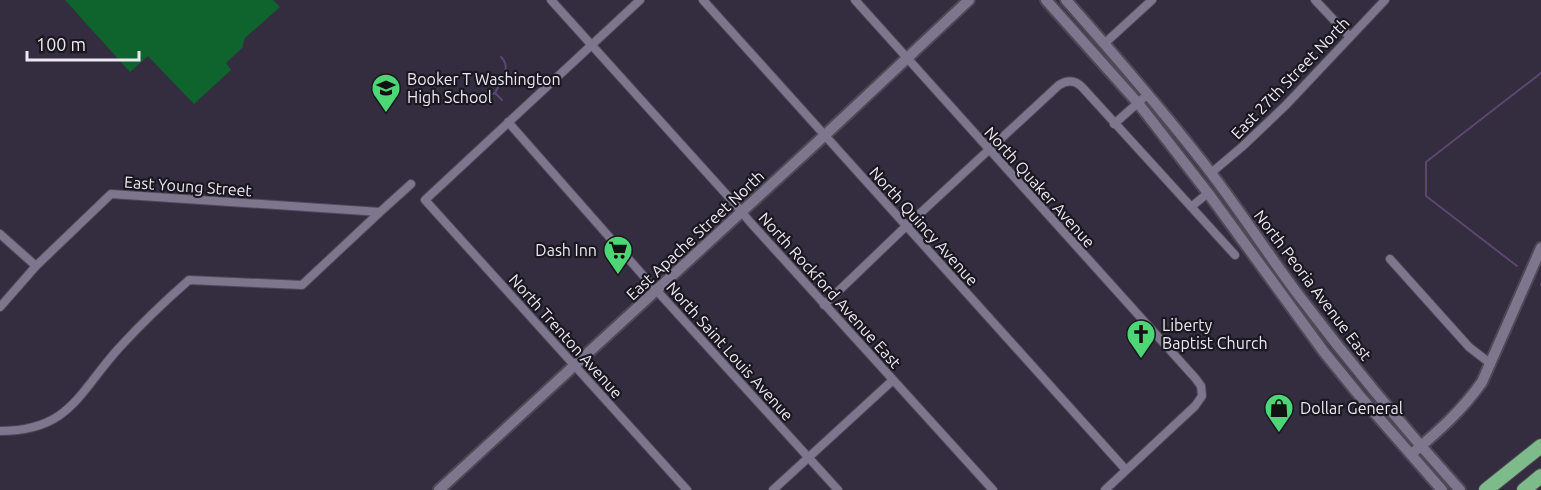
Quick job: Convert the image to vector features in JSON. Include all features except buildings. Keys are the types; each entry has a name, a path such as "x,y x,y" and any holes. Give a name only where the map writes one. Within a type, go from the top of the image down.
{"highway":[{"path":"1486,490 1541,446"},
{"path":"1524,490 1541,476"}],"main road":[{"name":"East Apache Street North","path":"440,490 969,0"},
{"name":"North Peoria Avenue East","path":"1046,0 1138,104 1208,193 1324,352 1442,490"},
{"name":"North Peoria Avenue East","path":"1066,0 1148,94 1211,173 1299,296 1420,446 1460,490"},
{"path":"1410,455 1452,418 1482,382 1541,248"}],"street":[{"name":"North Rockford Avenue East","path":"551,0 993,490"},
{"path":"508,122 640,0"},
{"name":"North Quincy Avenue","path":"703,0 1126,470"},
{"name":"North Quaker Avenue","path":"855,0 1201,386 1203,393 1196,406 1126,470"},
{"path":"1105,43 1152,0"},
{"path":"1315,0 1350,36"},
{"name":"East 27th Street North","path":"1211,173 1286,105 1385,0"},
{"path":"824,304 1059,85 1069,81 1079,84 1234,255"},
{"path":"1114,124 1148,94"},
{"name":"North Trenton Avenue","path":"508,122 425,200 687,490"},
{"name":"North Saint Louis Avenue","path":"508,122 656,290 838,490"},
{"path":"0,431 29,429 57,417 70,407 118,348 189,280 302,285 411,184"},
{"path":"1191,207 1208,193"},
{"name":"East Young Street","path":"0,307 36,266 111,194 380,212"},
{"path":"0,234 36,266"},
{"path":"1390,260 1469,347 1491,364"},
{"path":"773,490 894,380"},
{"path":"1105,490 1126,470"}],"green space":[{"path":"65,0 273,0 280,7 245,38 242,48 226,63 231,70 194,104 148,56 130,72"}],"waterway":[{"path":"501,57 506,70 495,93 502,100"},
{"path":"1517,266 1426,196 1426,162 1541,73"},
{"path":"471,104 495,93"}],"place":[{"name":"Booker T Washington High School","path":"386,114"},
{"name":"Dash Inn","path":"618,276"},
{"name":"Liberty Baptist Church","path":"1141,360"},
{"name":"Dollar General","path":"1279,434"}]}
